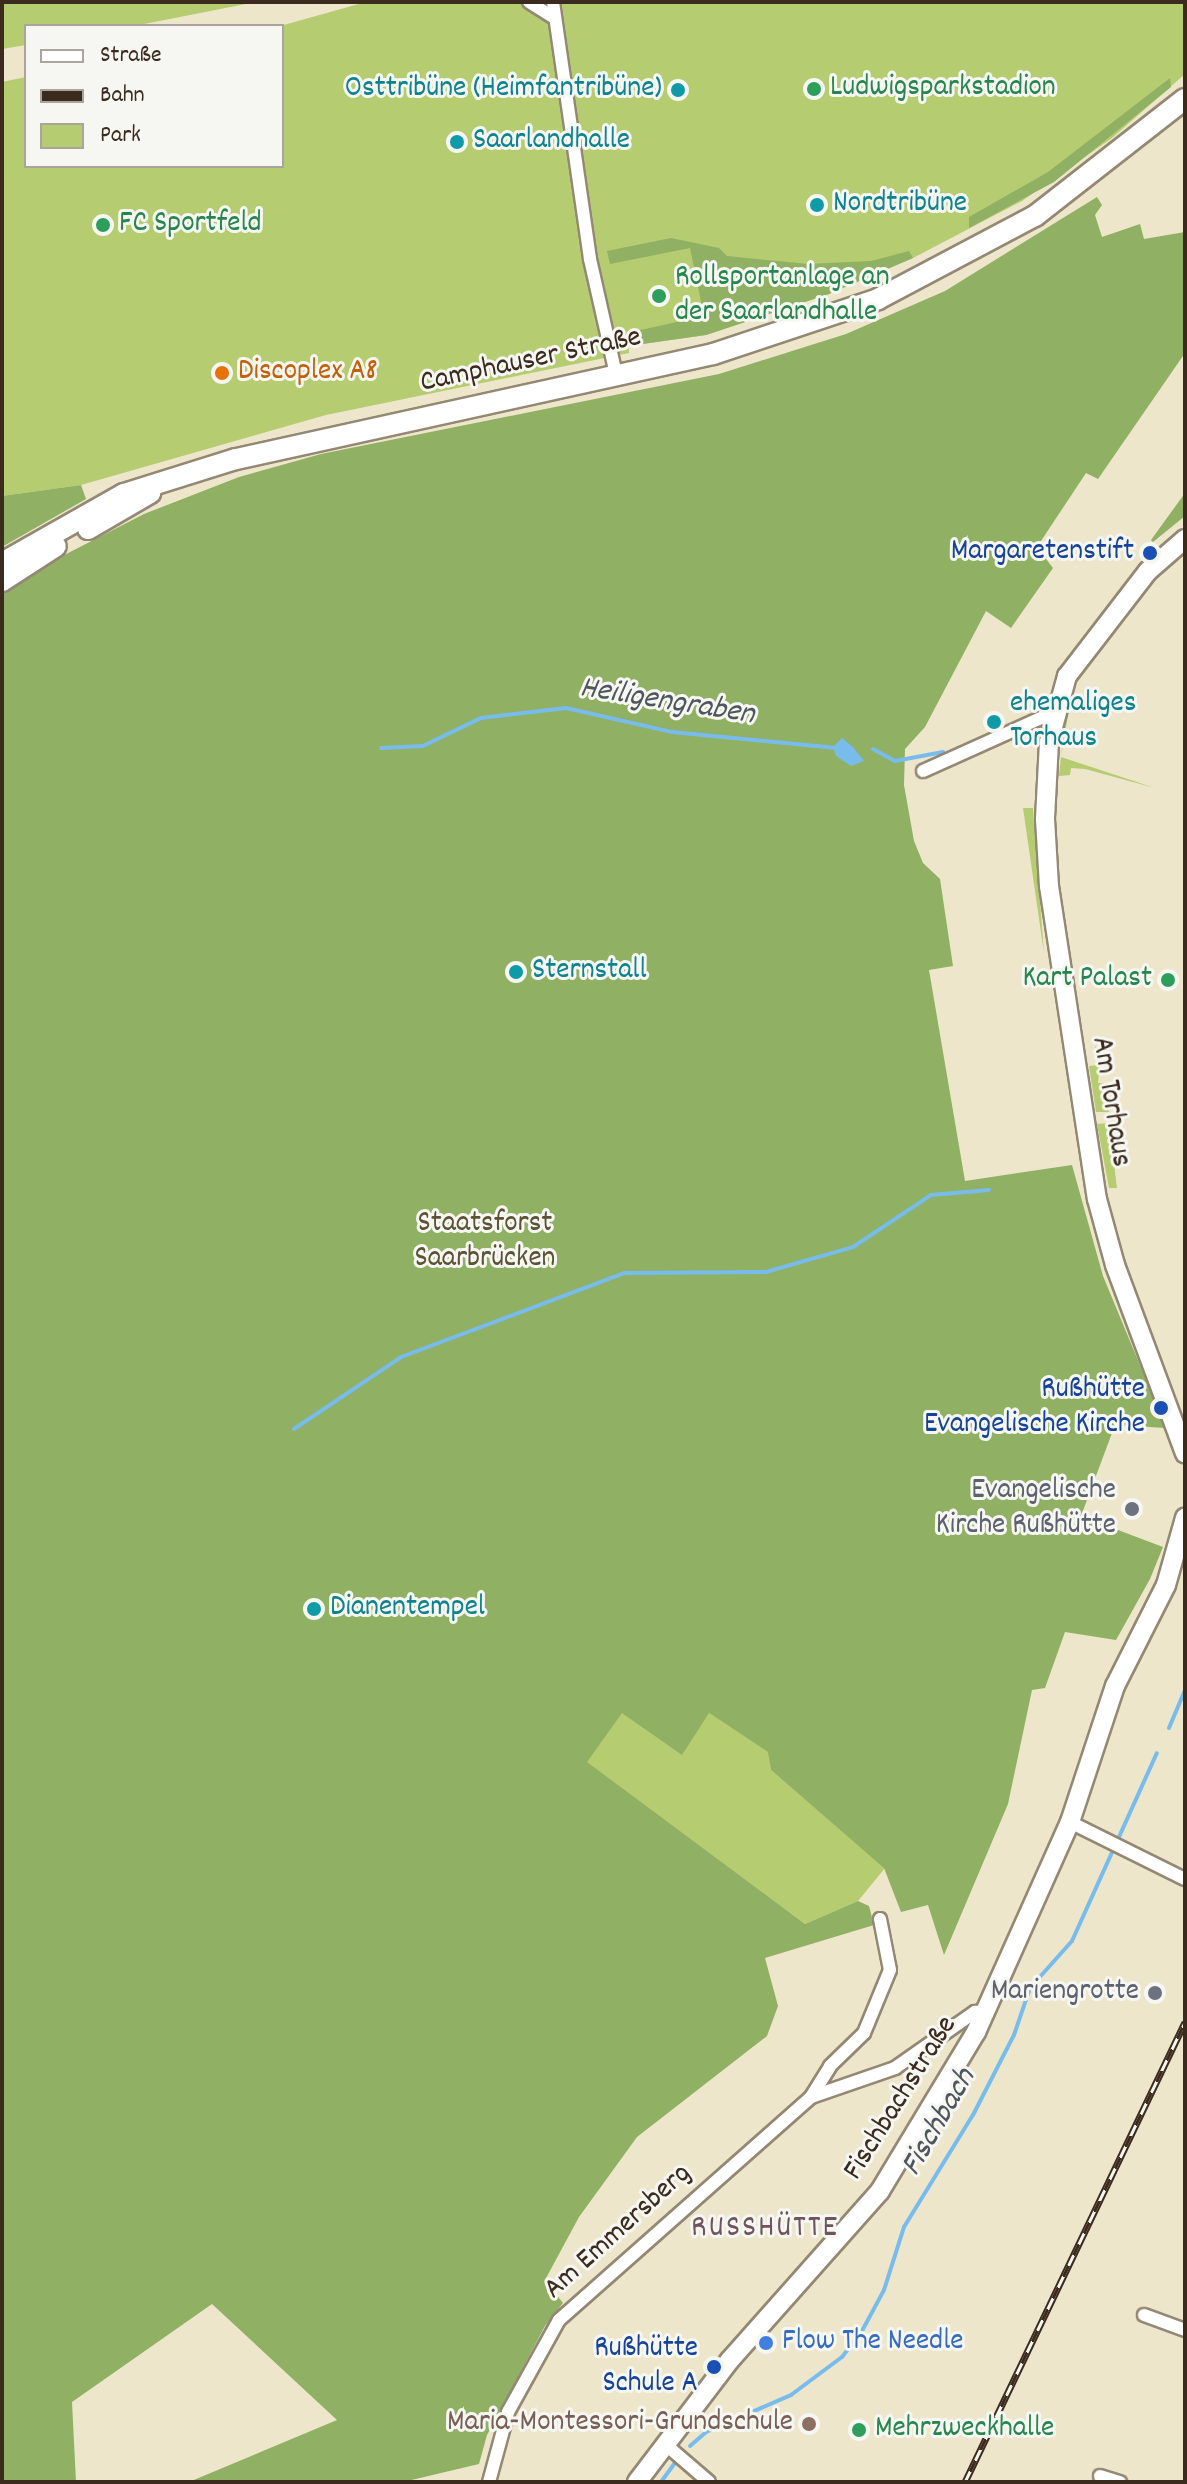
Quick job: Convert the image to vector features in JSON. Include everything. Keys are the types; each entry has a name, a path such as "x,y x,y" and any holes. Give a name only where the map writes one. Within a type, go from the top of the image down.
{"main road":[{"name":"Camphauser Straße","path":"2,563 124,494 163,485 303,440 616,374 786,332 935,273 1082,183 1185,99"},
{"name":"Camphauser Straße","path":"2,581 163,485"},
{"name":"Am Torhaus","path":"1184,1446 1115,1265 1085,1144 1049,886 1045,819 1054,712 1067,676 1090,642 1148,571 1185,539"},
{"name":"Fischbachstraße","path":"637,2482 670,2448 730,2360 880,2191 988,2011 1070,1822 1115,1686 1166,1585 1185,1518"}],"street":[{"path":"529,2 553,17"},
{"path":"553,2 590,259 616,374"},
{"path":"923,771 1054,712"},
{"path":"1070,1822 1185,1879"},
{"name":"Am Emmersberg","path":"489,2482 508,2412 559,2320 811,2097 830,2066 864,2033 890,1970 880,1919"},
{"name":"Am Emmersberg","path":"811,2097 895,2068 975,2012 988,2011"},
{"path":"1144,2315 1185,2330"},
{"path":"670,2448 709,2482"},
{"path":"1100,2476 1120,2482"}],"green space":[{"path":"2,2 256,2 144,24 24,24 24,45 2,49"},
{"path":"366,2 1185,2 1185,74 1112,138 1022,201 913,258 829,294 706,335 629,346 629,353 326,415 81,485 2,496 2,82 24,77 24,168 284,168 284,25"},
{"path":"1170,78 1171,87 1054,182 969,228 969,217 1048,172"},
{"name":"Staatsforst Saarbrücken","path":"1097,197 1102,205 1095,215 1102,237 1140,224 1144,239 1185,232 1185,353 1098,479 1086,473 1037,547 1053,568 1011,628 986,611 925,727 905,749 904,785 914,841 923,863 940,879 953,966 929,970 965,1181 1072,1165 1103,1276 1166,1428 1115,1425 1081,1516 1163,1547 1150,1579 1116,1640 1065,1632 1045,1688 1032,1690 1008,1804 944,1955 928,1905 901,1912 884,1868 771,1770 768,1752 709,1713 682,1755 622,1713 587,1762 805,1924 858,1901 869,1906 874,1925 765,1958 778,2006 767,2036 637,2137 579,2217 545,2280 563,2303 545,2326 487,2435 479,2464 403,2482 189,2482 337,2420 212,2304 72,2402 76,2482 2,2482 2,593 41,567 144,514 239,477 321,454 719,374 846,334 945,291"},
{"path":"671,238 719,248 727,256 808,264 871,261 909,251 913,258 829,294 706,335 628,346 627,333 704,316 690,248 610,264 607,251"},
{"path":"81,485 86,499 2,547 2,496"},
{"path":"1185,493 1185,516 1153,542 1151,540"},
{"path":"1071,698 1061,757 1155,788 1085,769 1071,768 1070,775 1059,776 1066,709"},
{"path":"1023,808 1033,808 1044,953"},
{"path":"1095,1046 1101,1052 1098,1083 1107,1083 1109,1112 1096,1112 1089,1066 1098,1065"},
{"path":"1109,1123 1117,1188 1109,1188 1097,1124"},
{"path":"622,1712 709,1713 769,1752 771,1770 885,1868 858,1901 805,1924 586,1762"}],"water":[{"path":"842,738 864,761 851,766 836,756 833,747"}],"waterway":[{"name":"Heiligengraben","path":"381,748 423,746 481,718 566,708 672,732 836,748"},
{"name":"Heiligengraben","path":"873,749 895,761 943,752"},
{"path":"294,1429 401,1357 625,1273 766,1272 853,1247 931,1195 989,1190"},
{"name":"Fischbach","path":"1169,1728 1185,1690"},
{"name":"Fischbach","path":"690,2446 706,2432 791,2395 842,2357 862,2331 884,2290 904,2227 973,2115 1014,2035 1030,1988 1072,1941 1157,1753"},
{"name":"Fischbach","path":"661,2482 674,2464"}],"railway":[{"path":"965,2482 1185,2022"}],"place":[{"name":"Ludwigsparkstadion","path":"814,89"},
{"name":"Osttribüne (Heimfantribüne)","path":"678,90"},
{"name":"Saarlandhalle","path":"457,142"},
{"name":"Nordtribüne","path":"817,205"},
{"name":"FC Sportfeld","path":"103,225"},
{"name":"Rollsportanlage an der Saarlandhalle","path":"659,296"},
{"name":"Discoplex A8","path":"222,373"},
{"name":"Margaretenstift","path":"1150,553"},
{"name":"ehemaliges Torhaus","path":"994,722"},
{"name":"Sternstall","path":"516,972"},
{"name":"Kart Palast","path":"1168,980"},
{"name":"Rußhütte Evangelische Kirche","path":"1161,1408"},
{"name":"Evangelische Kirche Rußhütte","path":"1132,1509"},
{"name":"Dianentempel","path":"314,1609"},
{"name":"Mariengrotte","path":"1155,1993"},
{"name":"Flow The Needle","path":"766,2343"},
{"name":"Rußhütte Schule A","path":"714,2367"},
{"name":"Maria-Montessori-Grundschule","path":"809,2424"},
{"name":"Mehrzweckhalle","path":"859,2430"}],"district":[{"name":"RUSSHÜTTE","path":"765,2229"}]}
